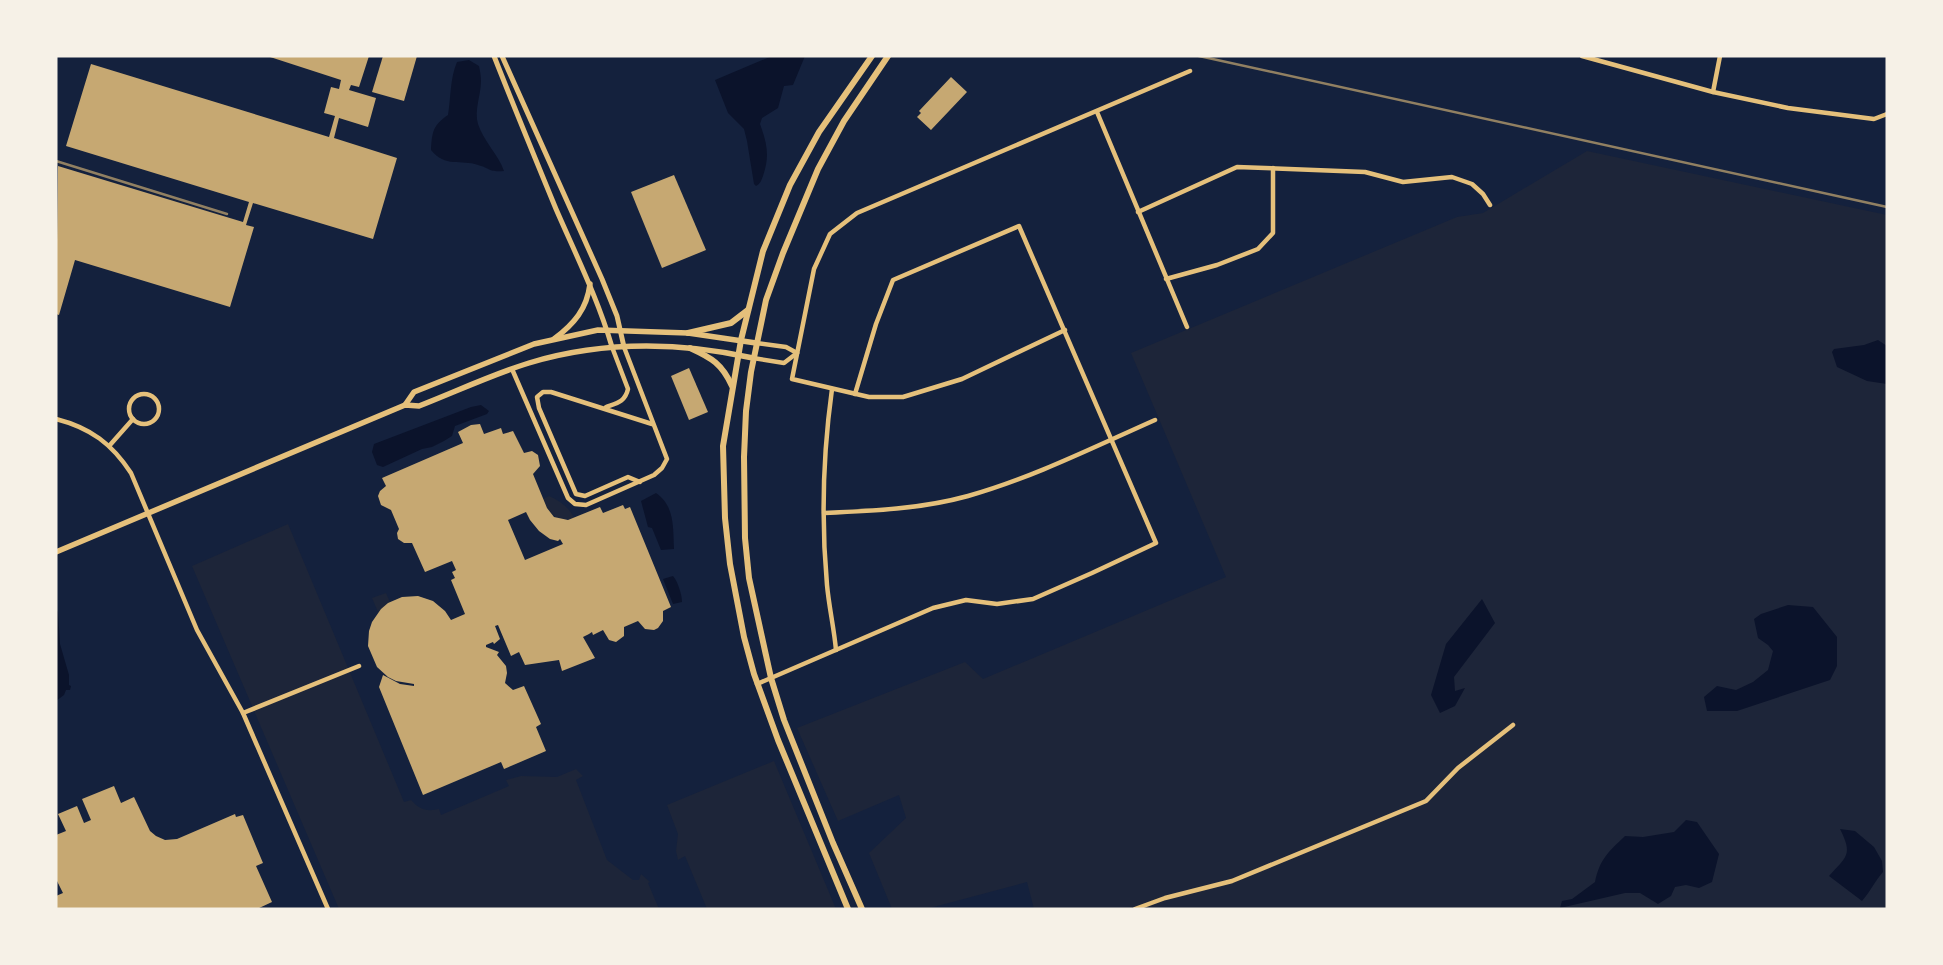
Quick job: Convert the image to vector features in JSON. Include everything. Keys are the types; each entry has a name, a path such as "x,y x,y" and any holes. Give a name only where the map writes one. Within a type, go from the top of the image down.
{"main road":[{"path":"848,909 757,684 734,590 725,518 723,446 741,340 763,251 790,185 819,132 872,56"},
{"path":"862,909 833,843 784,720 772,678 749,578 745,538 746,411 753,358 766,300 800,210 818,169 844,120 888,56"},
{"path":"553,340 571,326 580,314 586,303 590,284"},
{"path":"688,333 730,323 748,310"},
{"path":"405,405 414,392 510,353 534,344 598,330 688,333 756,343"},
{"path":"56,552 405,405 419,406 512,369 568,353 612,347 658,345 753,358"},
{"path":"690,348 711,357 719,365 732,388"}],"street":[{"path":"494,56 547,186 590,284 628,389 626,396 621,402 605,408"},
{"path":"502,56 602,279 617,316 624,347 667,459 658,472 640,482 586,505 580,506 571,502 512,369"},
{"path":"1582,56 1713,92 1788,108 1874,119 1887,114"},
{"path":"1713,92 1720,56"},
{"path":"1064,330 962,378 903,397 869,397 792,379 814,269 830,234 857,213 1190,71"},
{"path":"1097,112 1187,327"},
{"path":"1138,212 1237,167 1365,172 1403,182 1452,177 1472,184 1484,194 1490,205"},
{"path":"1166,279 1217,265 1258,249 1273,233 1273,168"},
{"path":"757,684 934,608 966,600 997,604 1033,599 1156,543 1020,226 893,280 876,324 855,394"},
{"path":"756,343 786,347 797,353"},
{"path":"753,358 784,363 797,353"},
{"path":"832,389 824,458 824,513 827,585 836,650"},
{"path":"640,482 628,477 585,496 576,494 539,408 537,397 547,392 605,408 652,424"},
{"path":"146,394 155,399 159,412 154,420 141,423 133,418 130,409 133,400 146,394"},
{"path":"110,445 133,418"},
{"path":"56,419 65,421 93,434 110,445 131,473 197,630 243,713 328,909"},
{"path":"824,513 923,506 968,496 1039,471 1155,420"},
{"path":"243,713 359,666"},
{"path":"1135,909 1165,898 1232,881 1426,801 1458,768 1513,725"}],"shaded area":[{"path":"772,56 805,56 793,85 784,86 778,108 762,118 760,124 766,144 767,156 761,181 756,186 754,184 744,129 728,113 715,80"},
{"path":"469,60 479,66 481,79 477,113 478,124 504,171 492,171 472,163 448,161 436,156 431,150 434,130 439,122 448,115 452,81 457,62"},
{"path":"1587,151 1887,215 1887,909 1034,909 1027,882 926,909 892,909 869,853 906,818 899,795 838,821 797,728 965,662 983,679 1226,577 1131,353 1457,217 1483,213"},
{"path":"1878,340 1887,346 1887,384 1867,381 1837,367 1832,352 1834,349 1864,345"},
{"path":"481,405 489,411 487,414 455,426 452,436 444,441 383,467 377,465 372,452 374,444 471,407"},
{"path":"656,493 667,504 670,511 673,525 674,549 661,550 652,528 648,527 641,501"},
{"path":"549,496 564,505 574,518 563,520 554,516 543,499"},
{"path":"288,524 404,802 411,800 423,809 439,809 441,815 509,786 506,780 521,776 557,777 576,769 583,776 576,780 607,860 633,880 639,880 641,874 650,882 648,883 659,909 339,909 192,566"},
{"path":"673,576 677,582 682,602 673,604 663,579"},
{"path":"386,593 390,602 378,612 372,598"},
{"path":"1482,599 1495,623 1454,677 1455,691 1465,688 1455,706 1440,713 1431,695 1446,644"},
{"path":"1788,605 1813,607 1837,637 1837,666 1830,680 1737,711 1707,711 1704,697 1717,686 1736,690 1753,682 1768,670 1773,651 1758,638 1754,619 1761,614"},
{"path":"56,609 58,612 60,644 69,675 69,685 71,686 70,690 66,690 64,695 56,701"},
{"path":"774,761 836,909 707,909 685,856 678,860 676,851 678,834 667,805"},
{"path":"1686,820 1697,822 1719,854 1712,882 1699,888 1686,885 1675,887 1671,896 1658,904 1640,893 1625,893 1560,908 1562,901 1572,899 1595,882 1599,867 1606,856 1625,836 1643,837 1674,832"},
{"path":"1840,829 1855,831 1874,847 1882,861 1883,872 1862,901 1829,876 1846,855 1846,844"}],"building":[{"path":"267,56 369,56 359,87 351,85 349,90 376,98 368,127 339,118 334,138 397,158 373,239 253,203 246,225 254,227 230,307 75,260 59,315 56,314 58,166 243,222 249,202 66,146 91,64 329,137 335,116 324,113 331,87 339,89 341,80"},
{"path":"383,56 417,56 404,101 372,92"},
{"path":"951,77 967,92 931,130 917,117 921,113 919,111"},
{"path":"674,175 706,250 662,268 631,192"},
{"path":"689,368 708,412 689,420 671,376"},
{"path":"480,424 484,434 501,428 503,434 513,431 524,453 532,451 538,455 540,466 533,474 547,508 554,517 568,520 600,507 603,513 623,505 625,509 630,507 671,607 663,611 663,621 654,630 645,629 638,621 624,627 624,636 616,642 609,640 603,630 593,635 592,632 583,637 595,658 562,671 559,660 525,665 519,652 511,656 498,625 495,626 500,639 494,644 493,642 486,645 486,647 499,652 497,655 506,666 505,683 513,690 524,686 541,724 536,727 546,751 504,769 501,762 423,795 379,687 383,675 400,684 414,686 414,684 396,681 388,677 377,667 368,646 369,631 372,622 381,609 388,603 402,597 418,596 433,601 445,611 451,620 465,614 451,580 455,578 452,572 456,570 452,561 425,572 412,543 404,543 398,539 397,533 399,529 391,510 381,505 378,496 380,491 386,486 382,478 463,443 458,432 471,425","holes":["526,512 539,531 550,539 558,541 560,539 563,544 525,560 508,520"]},
{"path":"114,786 121,803 134,797 150,831 165,840 177,839 235,814 236,817 243,815 263,863 256,866 272,902 257,909 56,909 56,896 63,893 56,879 56,835 66,831 58,814 77,806 84,823 91,820 82,799"}],"railway":[{"path":"1199,56 1887,207"},
{"path":"56,161 227,214"}]}
